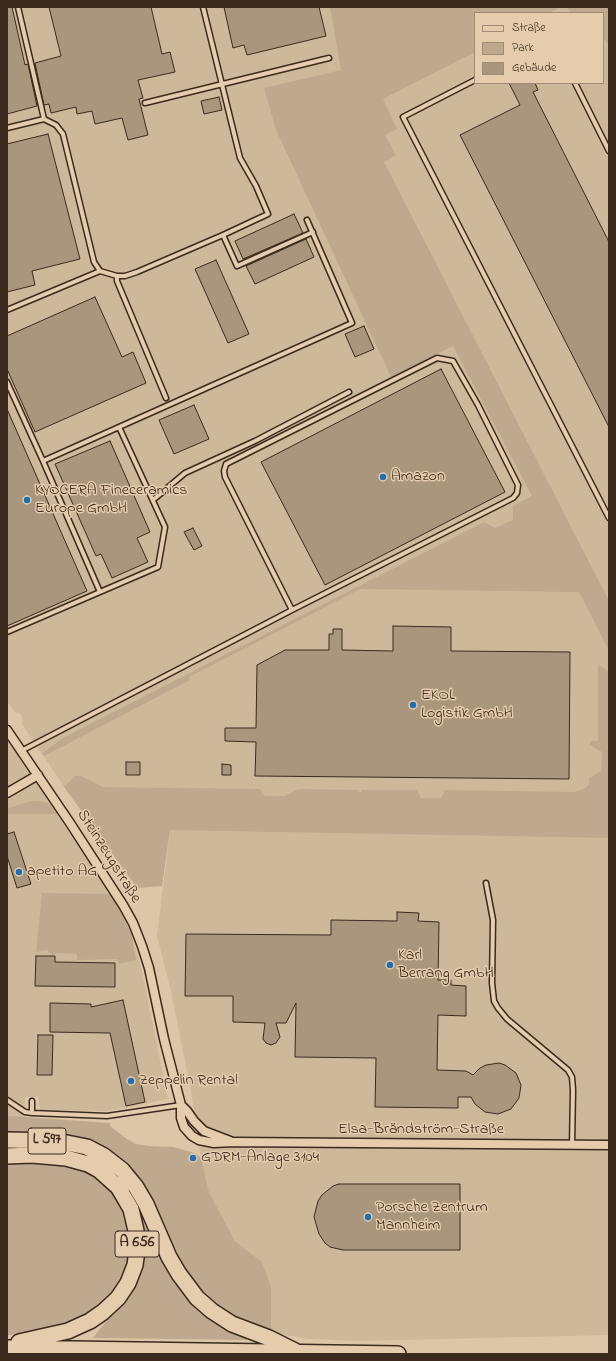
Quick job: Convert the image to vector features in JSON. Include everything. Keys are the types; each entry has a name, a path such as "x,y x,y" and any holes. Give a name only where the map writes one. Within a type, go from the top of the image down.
{"highway":[{"name":"L 597","path":"7,1140 57,1141 87,1147 104,1156 122,1170 136,1187 169,1257 179,1274 197,1298 212,1311 232,1324 269,1338 299,1353"},
{"name":"A 656","path":"7,1156 32,1155 66,1158 88,1164 98,1170 118,1187 131,1209 137,1235 137,1250 135,1265 128,1283 118,1298 103,1312 90,1321 68,1331 7,1347"},
{"name":"A 656","path":"7,1347 398,1354"}],"street":[{"name":"Steinzeugstraße","path":"7,730 124,905 133,923 149,968 164,1039 181,1105"},
{"path":"7,793 38,775"},
{"name":"Elsa-Brändström-Straße","path":"181,1105 204,1131 234,1142"},
{"name":"Elsa-Brändström-Straße","path":"181,1105 181,1118 184,1127 192,1136 199,1140 214,1143 609,1145"}],"lane":[{"path":"18,7 44,119"},
{"path":"7,310 100,271 117,276 125,276 137,272 268,214 256,186 240,158 203,7"},
{"path":"144,103 329,58"},
{"path":"474,81 403,117 609,518"},
{"path":"576,84 609,150"},
{"path":"7,128 44,119 56,125 63,134 94,262 100,271"},
{"path":"43,461 352,323 307,220"},
{"path":"223,235 237,266 313,232"},
{"path":"117,276 117,281 166,398"},
{"path":"21,751 292,610 512,498 518,492 518,485 454,361 437,358 226,464 224,470 225,477 292,610"},
{"path":"7,382 100,592"},
{"path":"153,500 185,472 255,441 349,392"},
{"path":"7,632 158,567 165,527 119,426"},
{"path":"486,883 492,920 492,983 494,1001 506,1019 568,1070 572,1077 572,1145"},
{"path":"7,1100 25,1112 107,1116 181,1105"},
{"path":"32,1101 32,1113"}],"shaded area":[{"path":"7,7 609,7 609,1335 358,1341 307,1339 271,1332 271,1286 262,1262 235,1241 209,1192 201,1158 191,1091 171,991 157,936 170,831 86,815 69,794 22,724 22,717 20,714 15,712 7,701"},
{"path":"7,740 117,904 131,933 142,971 168,1099 108,1111 40,1110 38,1097 25,1097 25,1117 7,1117"}],"green space":[{"path":"330,7 561,7 551,12 474,12 474,53 383,99 397,129 385,135 396,155 384,162 609,601 609,651 579,592 360,589 189,677 190,680 44,756 42,753 63,738 484,522 495,528 513,520 513,506 532,496 453,346 391,377 276,130 264,88 341,70"},
{"path":"567,7 609,7 609,42 607,43 604,39 604,12 570,12"},
{"path":"598,664 609,672 609,838 170,830 162,886 137,888 64,787 75,776 81,776 103,787 260,789 265,796 285,796 299,789 358,790 359,793 361,790 417,790 421,798 441,798 445,790 574,792 587,787 589,784 589,778 601,771 602,752 590,745 590,741 598,741"},
{"path":"39,801 50,804 57,814 7,814 7,809 27,802"},
{"path":"42,893 109,894 131,933 136,960 119,964 117,959 77,960 77,954 58,953 52,955 47,950 36,952"},
{"path":"7,1117 110,1123 110,1126 136,1144 173,1147 195,1153 201,1158 209,1192 235,1241 262,1262 271,1286 271,1332 242,1321 217,1304 202,1291 189,1276 176,1253 152,1200 136,1175 109,1150 87,1140 60,1134 7,1133"},
{"path":"7,1145 46,1146 83,1152 103,1162 124,1181 135,1198 159,1251 247,1337 247,1340 93,1338 116,1308 140,1262 112,1174 7,1151"},
{"path":"22,1161 78,1166 103,1180 123,1205 133,1240 126,1275 108,1302 79,1321 26,1334 7,1335 7,1162"}],"building":[{"path":"7,7 12,7 25,65 28,64 37,106 7,114"},
{"path":"49,7 151,7 162,54 170,52 175,72 138,80 143,98 139,99 148,135 128,140 122,118 95,124 92,111 77,114 76,107 51,113 49,104 44,105 35,63 61,56"},
{"path":"224,7 319,7 326,36 247,55 244,45 233,48"},
{"path":"510,84 535,84 538,90 533,92 609,242 609,427 460,135 520,105"},
{"path":"219,97 222,110 204,114 201,101"},
{"path":"48,134 80,259 32,271 35,285 7,292 7,144"},
{"path":"294,214 303,233 243,259 235,241"},
{"path":"306,239 314,257 255,284 246,266"},
{"path":"216,260 249,334 228,343 195,269"},
{"path":"95,297 122,357 133,352 146,383 35,432 7,369 7,336"},
{"path":"364,326 374,349 355,357 345,334"},
{"name":"Amazon","path":"441,369 505,492 325,585 261,462"},
{"path":"194,405 209,439 174,454 159,420"},
{"name":"KYOCERA Fineceramics Europe GmbH","path":"7,409 87,591 7,626"},
{"path":"110,441 150,532 137,538 148,562 112,578 101,554 96,556 55,464"},
{"path":"193,528 202,546 194,550 184,532"},
{"name":"EKOL Logistik GmbH","path":"393,626 451,627 451,651 570,652 569,779 255,776 256,742 225,741 225,728 256,728 257,665 285,650 329,650 329,634 333,634 333,629 342,629 342,650 393,651"},
{"path":"126,762 140,762 140,775 126,775"},
{"path":"222,764 231,765 231,775 222,775"},
{"name":"apetito AG","path":"14,832 31,884 17,888 7,856 7,834"},
{"path":"397,912 419,913 418,921 439,922 438,980 451,980 451,985 466,986 466,1016 438,1015 437,1070 466,1071 473,1075 480,1068 486,1065 499,1063 505,1065 516,1073 521,1085 519,1098 511,1109 498,1114 485,1112 475,1104 471,1097 458,1097 458,1108 375,1107 376,1058 295,1057 296,1003 286,1023 276,1023 280,1037 276,1043 271,1045 266,1043 263,1039 265,1023 233,1022 233,996 185,996 186,934 331,935 331,920 397,921"},
{"path":"36,956 55,956 55,962 115,963 115,987 35,986"},
{"path":"123,1000 145,1102 126,1106 110,1033 50,1032 50,1003 91,1004 91,1007"},
{"path":"38,1035 53,1035 52,1075 37,1075"},
{"path":"339,1184 460,1184 460,1250 343,1250 330,1247 325,1243 319,1234 314,1217 318,1201 322,1195 333,1186"}],"place":[{"name":"Amazon","path":"383,477"},
{"name":"KYOCERA Fineceramics Europe GmbH","path":"27,500"},
{"name":"EKOL Logistik GmbH","path":"413,705"},
{"name":"apetito AG","path":"19,872"},
{"name":"Karl Berrang GmbH","path":"390,965"},
{"name":"Zeppelin Rental","path":"131,1081"},
{"name":"GDRM-Anlage 3104","path":"193,1158"},
{"name":"Porsche Zentrum Mannheim","path":"368,1217"}]}
